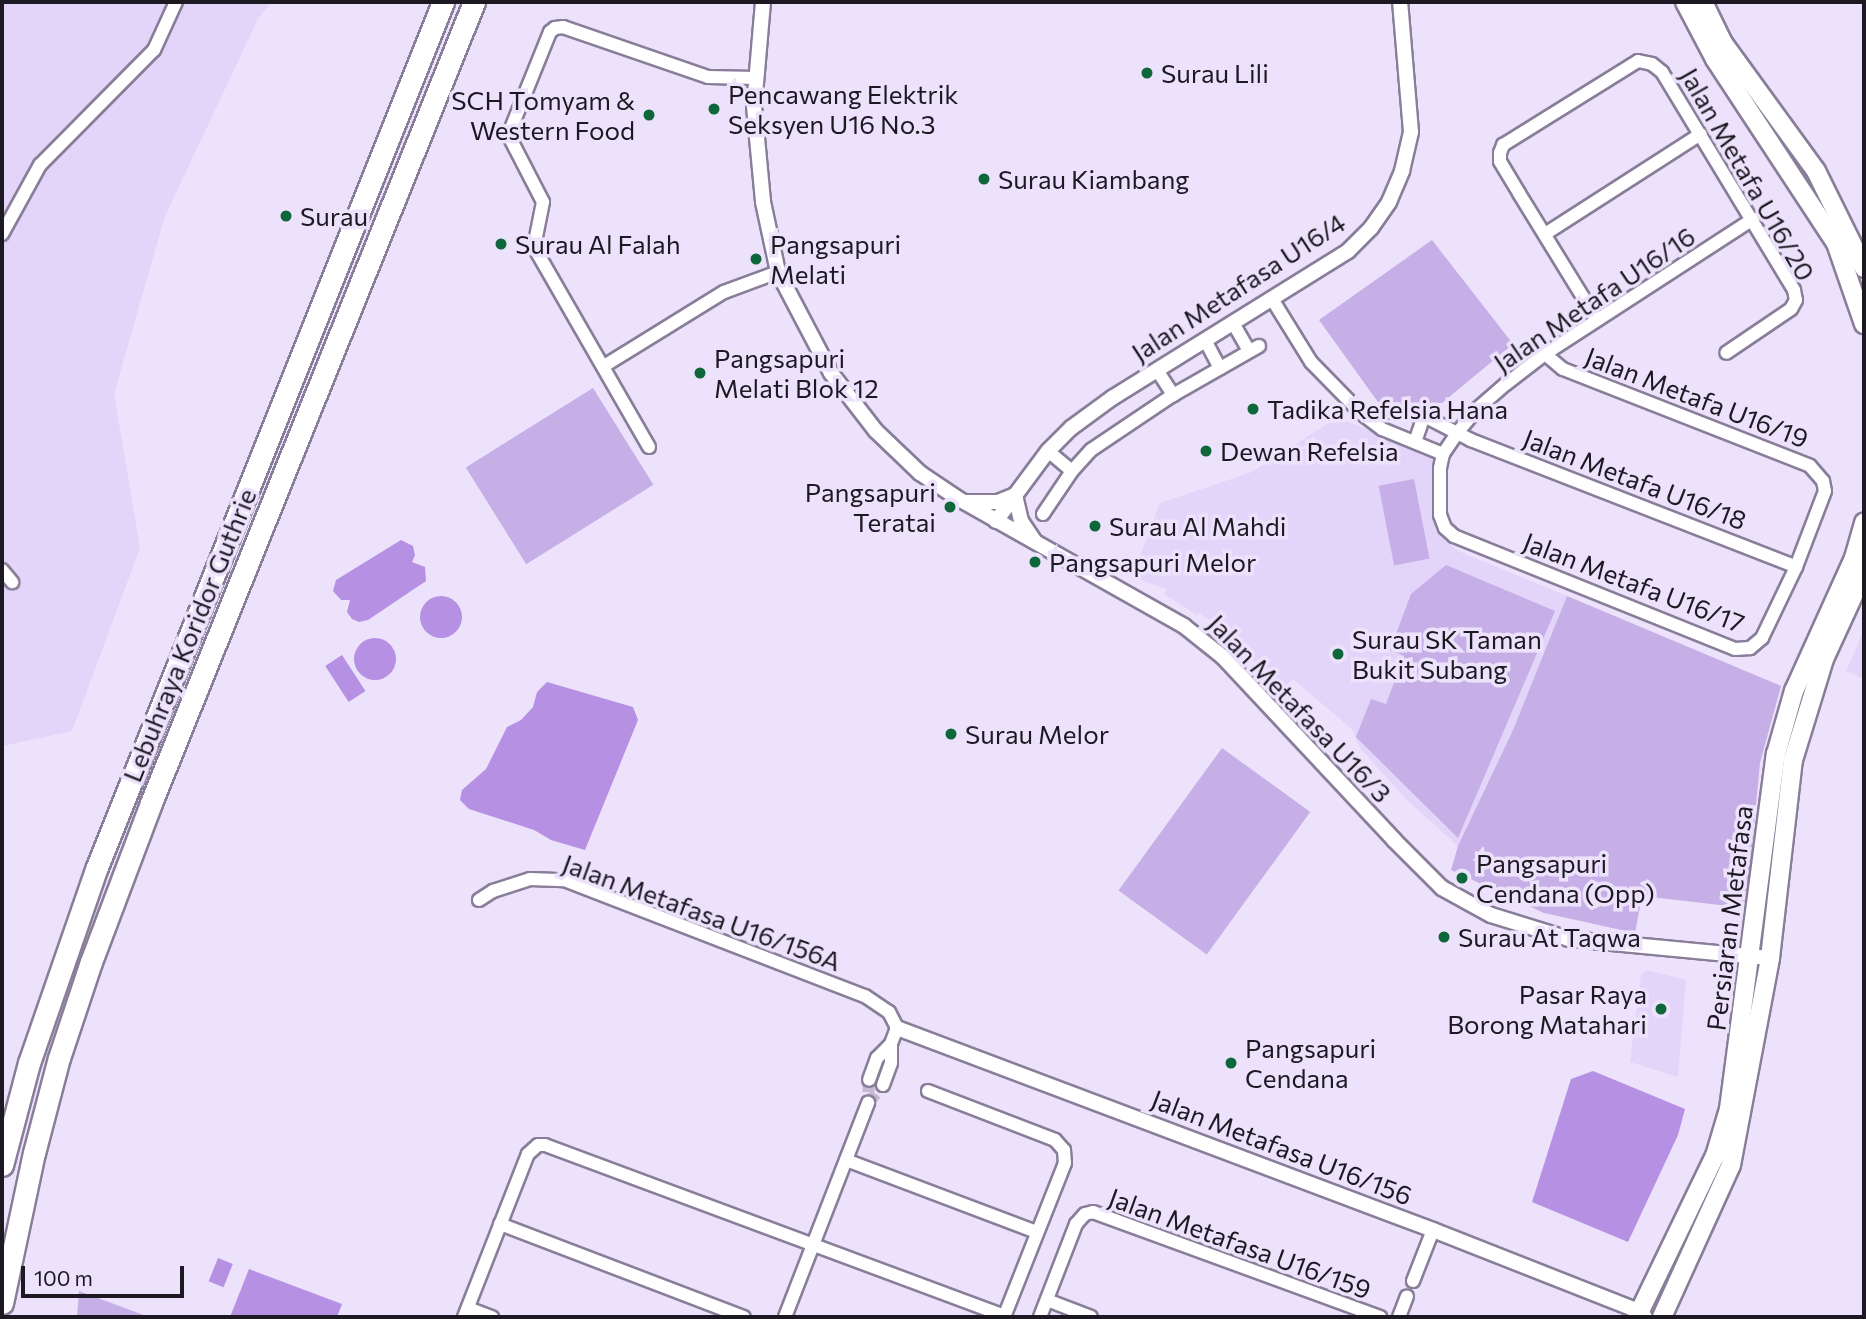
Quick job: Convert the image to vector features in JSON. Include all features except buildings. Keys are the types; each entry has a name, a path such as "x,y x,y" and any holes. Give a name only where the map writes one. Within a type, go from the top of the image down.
{"highway":[{"name":"Lebuhraya Koridor Guthrie","path":"2,1165 29,1063 97,867 443,2"},
{"name":"Lebuhraya Koridor Guthrie","path":"2,1303 34,1153 59,1058 91,961 474,2"}],"main road":[{"path":"1685,2 1714,59 1836,243 1863,317"},
{"path":"1703,2 1723,43 1816,171 1864,268"},
{"name":"Persiaran Metafasa","path":"1640,1315 1715,1156 1729,1109 1748,956 1780,742 1794,691 1854,558 1864,522"},
{"name":"Persiaran Metafasa","path":"1665,1312 1731,1165 1770,958 1793,760 1824,659 1864,572"}],"street":[{"path":"2,234 40,165 154,50 176,2"},
{"name":"Jalan Metafasa U16/3","path":"763,2 754,106 763,202 778,272 831,373 876,431 920,473 996,521 1184,626 1223,657 1442,888 1492,915 1569,939 1770,958"},
{"name":"Jalan Metafasa U16/4","path":"996,521 1048,451 1101,405 1348,251 1371,228 1389,202 1402,172 1411,132 1400,2"},
{"path":"649,447 534,247 542,202 509,136 550,32 563,27 708,78 756,78"},
{"name":"Jalan Metafa U16/20","path":"1597,320 1500,161 1503,145 1638,61 1652,64 1662,72 1754,219 1794,290 1796,300 1791,309 1726,353"},
{"path":"1545,234 1701,134"},
{"name":"Jalan Metafa U16/16","path":"1454,536 1445,527 1440,515 1440,468 1443,454 1477,409 1545,354 1754,219"},
{"path":"604,366 724,292 778,272"},
{"path":"1272,299 1311,362 1362,414 1382,429 1443,454"},
{"path":"1043,514 1072,471 1091,450 1173,396 1254,348 1233,323"},
{"path":"1205,340 1220,368"},
{"name":"Jalan Metafa U16/19","path":"1545,354 1563,369 1810,466 1823,481 1825,491 1796,567"},
{"path":"1157,370 1173,396"},
{"name":"Jalan Metafa U16/18","path":"1362,414 1394,411 1424,416 1457,433 1796,567"},
{"path":"1415,442 1424,416"},
{"path":"1048,451 1072,471"},
{"path":"962,501 998,502 1015,495 1021,521 1036,543"},
{"name":"Jalan Metafa U16/17","path":"1454,536 1735,649 1750,648 1762,638 1796,567"},
{"path":"2,570 12,582"},
{"name":"Jalan Metafasa U16/156A","path":"479,900 493,891 530,879 564,880 864,996 889,1012 897,1028"},
{"path":"883,1085 891,1063 891,1044 897,1028"},
{"name":"Jalan Metafasa U16/156","path":"897,1028 1433,1230 1640,1315"},
{"path":"869,1080 877,1058 891,1044"},
{"path":"492,1317 466,1313 528,1154 538,1145 555,1147 1004,1317 1065,1163 1064,1150 1055,1140 928,1091"},
{"path":"785,1317 868,1103"},
{"path":"846,1160 1037,1232"},
{"name":"Jalan Metafasa U16/159","path":"1047,1300 1076,1224 1085,1213 1102,1213 1380,1317"},
{"path":"500,1224 744,1317"},
{"path":"1413,1281 1433,1230"},
{"path":"1399,1317 1407,1296"},
{"path":"1041,1317 1047,1300 1091,1317"},
{"path":"1640,1315 1665,1312"}],"shaded area":[{"path":"2,2 272,2 259,17 165,216 114,394 140,548 72,731 2,746"},
{"path":"1432,240 1513,344 1442,403 1378,402 1319,320"},
{"path":"593,388 653,485 526,564 466,467"},
{"path":"1338,417 1434,458 1432,517 1439,534 1458,551 1567,596 1513,730 1458,846 1408,801 1359,747 1353,730 1293,679 1279,692 1243,649 1243,644 1199,613 1197,615 1164,594 1166,589 1132,577 1160,503 1252,472"},
{"path":"1414,479 1429,559 1394,565 1379,486"},
{"path":"401,540 413,546 415,555 412,562 425,567 426,581 368,620 359,622 352,619 347,612 350,600 341,600 333,591 336,580"},
{"path":"1446,565 1555,611 1458,838 1356,737 1371,699 1386,704 1404,656 1390,650 1411,594"},
{"path":"441,596 456,602 462,617 456,632 441,638 426,632 420,617 426,602"},
{"path":"1567,596 1781,686 1760,763 1746,908 1642,896 1635,933 1544,913 1451,870 1458,846 1513,730"},
{"path":"1864,630 1864,679 1846,671"},
{"path":"375,638 390,644 396,659 390,674 375,680 360,674 354,659 360,644"},
{"path":"342,655 365,691 349,702 325,666"},
{"path":"547,682 633,707 638,720 585,850 469,809 460,800 462,790 486,769 507,727 521,720 533,707 537,692"},
{"path":"1222,748 1310,812 1207,954 1119,890"},
{"path":"1647,970 1686,980 1678,1077 1630,1062 1641,975"},
{"path":"1593,1071 1685,1109 1678,1135 1628,1242 1532,1202 1571,1079"},
{"path":"218,1258 233,1264 223,1287 209,1281"},
{"path":"249,1269 342,1304 337,1317 230,1317"},
{"path":"79,1291 149,1317 77,1317"}],"tunnel":[{"path":"869,1080 868,1103 883,1085"}],"place":[{"name":"Surau Lili","path":"1147,73"},
{"name":"Pencawang Elektrik Seksyen U16 No.3","path":"714,109"},
{"name":"SCH Tomyam & Western Food","path":"649,115"},
{"name":"Surau Kiambang","path":"984,179"},
{"name":"Surau","path":"286,216"},
{"name":"Surau Al Falah","path":"501,244"},
{"name":"Pangsapuri Melati","path":"756,259"},
{"name":"Pangsapuri Melati Blok 12","path":"700,373"},
{"name":"Tadika Refelsia Hana","path":"1253,409"},
{"name":"Dewan Refelsia","path":"1206,451"},
{"name":"Pangsapuri Teratai","path":"950,507"},
{"name":"Surau Al Mahdi","path":"1095,526"},
{"name":"Pangsapuri Melor","path":"1035,562"},
{"name":"Surau SK Taman Bukit Subang","path":"1338,654"},
{"name":"Surau Melor","path":"951,734"},
{"name":"Pangsapuri Cendana (Opp)","path":"1462,878"},
{"name":"Surau At Taqwa","path":"1444,937"},
{"name":"Pasar Raya Borong Matahari","path":"1661,1009"},
{"name":"Pangsapuri Cendana","path":"1231,1063"}]}
